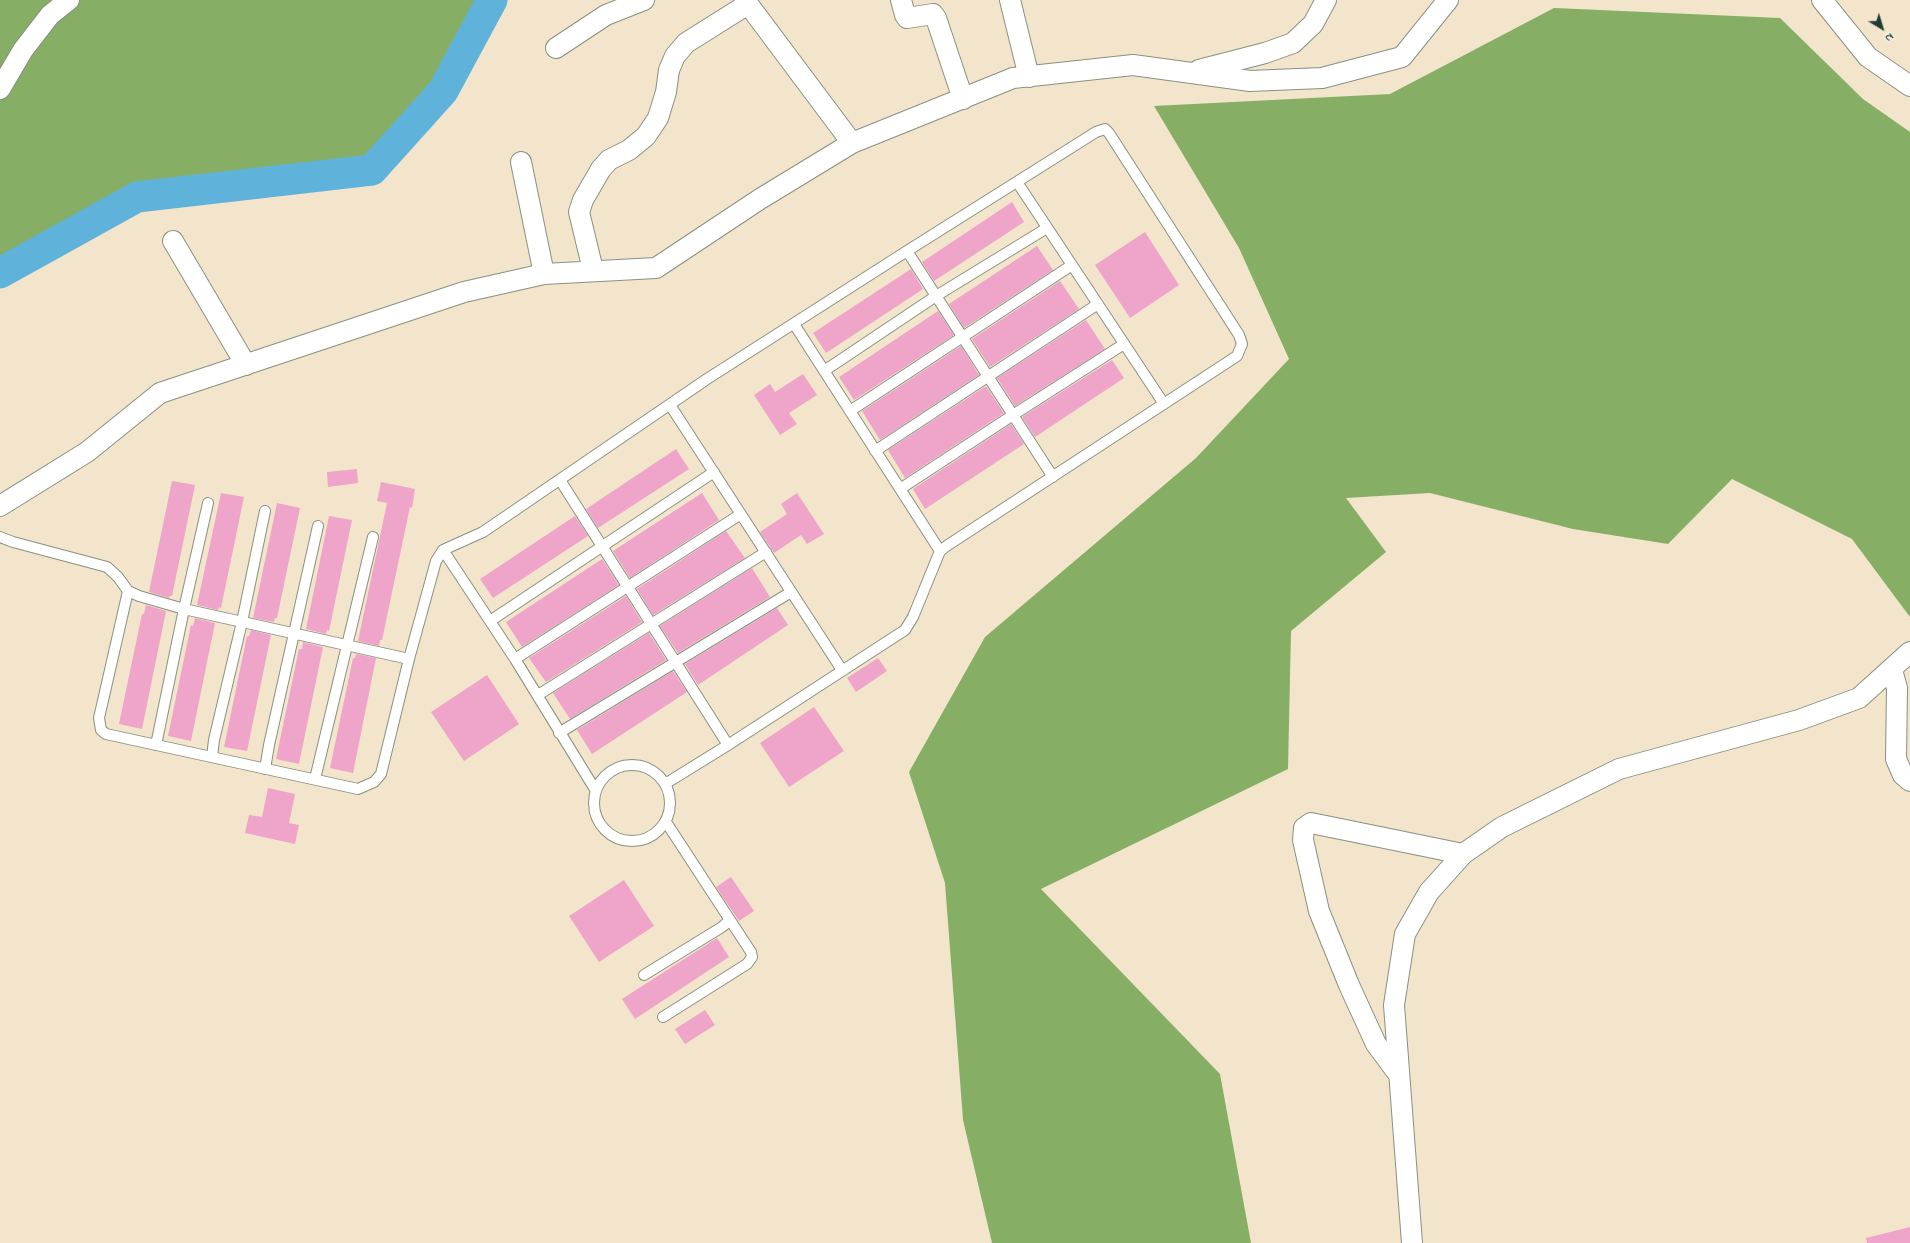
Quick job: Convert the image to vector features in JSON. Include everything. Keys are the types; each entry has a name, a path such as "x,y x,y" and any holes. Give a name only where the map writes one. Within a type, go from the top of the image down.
{"street":[{"path":"0,89 23,50 46,20 69,0"},
{"path":"556,48 606,15 644,0"},
{"path":"902,0 907,18 933,14 936,18 963,99"},
{"path":"1010,0 1029,77"},
{"path":"1189,73 1265,53 1293,43 1313,24 1326,0"},
{"path":"0,506 88,452 160,393 464,292 544,274 593,270 656,268 760,200 852,143 1013,78 1133,65 1250,81 1322,78 1402,57 1448,0"},
{"path":"1822,0 1868,57 1910,86"},
{"path":"593,270 578,212 583,200 609,160 630,150 646,136 658,118 666,92 669,70 675,56 686,43 747,2 852,143"},
{"path":"521,162 544,274"},
{"path":"173,241 246,365"},
{"path":"1412,1243 1394,1006 1405,934 1429,892 1463,854 1502,827 1619,769 1814,714 1859,698 1892,670 1910,652"},
{"path":"1892,670 1897,688 1896,759 1903,775 1910,781"},
{"path":"1399,1075 1376,1044 1349,985 1319,911 1304,840 1304,828 1311,823 1463,854"}],"lane":[{"path":"128,591 99,718 101,730 106,734 358,789 374,782 381,774 409,659 436,561 443,550 483,532 670,405 794,324 1096,132 1104,129 1109,133 1239,335 1242,344 1237,356 940,551 913,617 905,630 665,784"},
{"path":"1017,182 1164,404"},
{"path":"824,371 936,296 1048,228"},
{"path":"907,251 1053,477"},
{"path":"850,411 1072,264"},
{"path":"875,451 1098,304"},
{"path":"794,324 940,551"},
{"path":"900,490 1124,344"},
{"path":"670,405 842,670"},
{"path":"490,621 714,472"},
{"path":"560,480 728,745"},
{"path":"156,745 208,503"},
{"path":"212,757 214,740 242,622 265,511"},
{"path":"515,659 627,585 741,514"},
{"path":"265,769 318,526"},
{"path":"0,537 13,542 107,567 118,577 128,591 139,596 184,609 409,659"},
{"path":"315,779 373,537"},
{"path":"443,550 538,695 559,733 583,768 596,791"},
{"path":"538,695 766,552"},
{"path":"559,733 792,592"},
{"path":"628,765 645,767 660,777 665,784 670,798 670,806 666,822 657,832 646,839 637,841 620,840 605,831 600,824 594,808 596,791 605,776 612,771 628,765"},
{"path":"663,1017 747,964 752,957 751,952 666,822"},
{"path":"644,975 722,927 730,920"}],"green space":[{"path":"0,0 492,0 443,91 372,170 137,197 0,273"},
{"path":"1554,8 1780,18 1863,99 1910,132 1910,617 1852,539 1732,479 1668,544 1573,529 1430,493 1346,498 1386,552 1291,631 1288,769 1041,889 1220,1074 1251,1243 992,1243 963,1120 945,883 909,772 985,637 1196,458 1289,359 1239,248 1154,106 1390,94"}],"building":[{"path":"1012,202 1024,222 934,281 922,262"},
{"path":"1145,232 1179,285 1130,318 1095,265"},
{"path":"1037,246 1053,270 964,328 949,304"},
{"path":"911,269 923,289 826,353 813,333"},
{"path":"1060,281 1079,309 990,367 972,339"},
{"path":"938,311 954,335 854,400 839,377"},
{"path":"1086,320 1105,349 1015,406 997,378"},
{"path":"961,346 979,375 880,440 862,411"},
{"path":"1112,360 1124,378 1035,437 1022,417"},
{"path":"803,374 817,395 789,413 797,424 780,435 754,395 770,384 775,392"},
{"path":"986,386 1004,413 905,478 888,450"},
{"path":"1011,424 1024,444 925,509 913,489"},
{"path":"676,449 689,469 598,528 586,509"},
{"path":"357,469 358,483 328,487 327,472"},
{"path":"172,481 195,485 172,596 169,598 149,592"},
{"path":"381,482 415,489 382,640 380,640 379,646 358,641 387,503 377,501"},
{"path":"221,493 244,497 221,608 219,607 218,610 197,605"},
{"path":"702,493 719,520 630,578 613,551"},
{"path":"797,493 824,534 807,544 801,535 774,553 760,532 787,514 781,504"},
{"path":"277,503 300,508 277,618 275,618 274,622 253,618"},
{"path":"329,516 352,520 329,631 327,630 326,634 306,629"},
{"path":"575,516 588,536 493,598 480,579"},
{"path":"726,531 745,558 653,615 637,589"},
{"path":"602,559 619,585 522,647 506,622"},
{"path":"752,568 770,597 678,653 660,626"},
{"path":"626,596 642,622 546,682 529,658"},
{"path":"146,605 166,611 142,729 119,724 142,614 144,614"},
{"path":"777,608 788,625 698,685 685,664"},
{"path":"195,618 215,623 191,741 168,736 191,625 193,626"},
{"path":"251,630 271,635 247,751 224,747 247,636 249,636"},
{"path":"649,633 666,660 570,719 553,693"},
{"path":"303,642 323,647 299,764 276,759 299,649 302,649"},
{"path":"356,654 376,658 353,773 330,768 353,658 355,658"},
{"path":"878,658 887,671 856,692 847,678"},
{"path":"673,671 687,692 592,754 577,730"},
{"path":"487,675 519,724 464,761 431,712"},
{"path":"814,707 844,751 789,787 760,743"},
{"path":"268,788 295,794 289,823 299,825 295,844 245,833 249,815 262,817"},
{"path":"731,877 754,911 739,921 716,887"},
{"path":"624,880 654,926 599,962 569,916"},
{"path":"717,938 729,957 635,1019 622,999"},
{"path":"705,1010 715,1025 685,1044 675,1029"},
{"path":"1910,1227 1910,1243 1867,1243 1866,1238"}],"waterway":[{"path":"0,273 137,197 372,170 443,91 492,0"}]}
